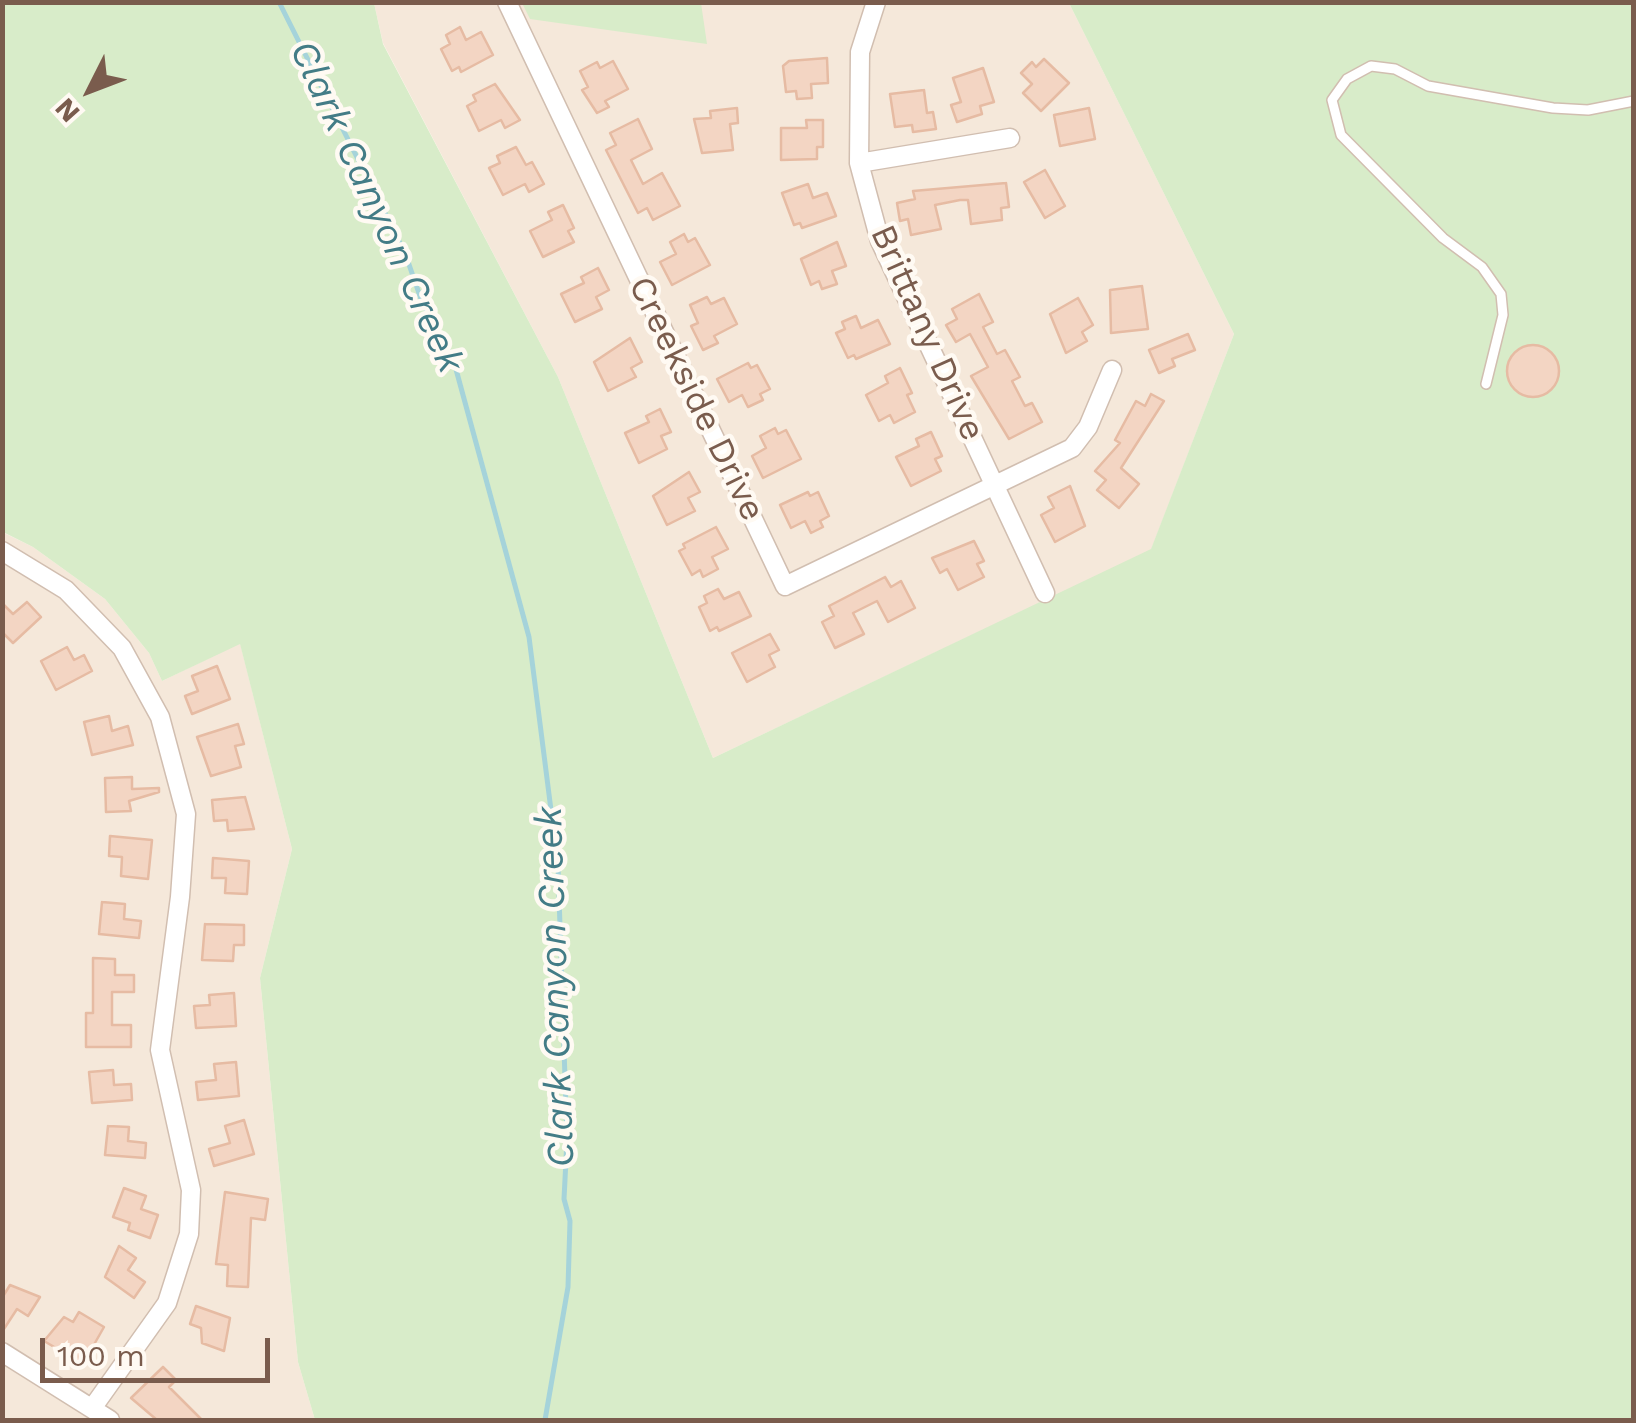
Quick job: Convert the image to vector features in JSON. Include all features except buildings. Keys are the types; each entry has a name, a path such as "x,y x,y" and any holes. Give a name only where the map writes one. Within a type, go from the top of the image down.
{"street":[{"name":"Creekside Drive","path":"507,2 785,586 995,485"},
{"name":"Brittany Drive","path":"876,2 860,52 860,163 880,240 1045,593"},
{"path":"860,163 1010,138"},
{"path":"995,485 1072,448 1088,427 1112,370"},
{"path":"2,551 66,590 122,648 160,717 186,814 160,1050 191,1190 189,1234 167,1303 93,1407"},
{"path":"2,1352 110,1420"}],"lane":[{"path":"1486,384 1503,315 1501,294 1482,267 1443,238 1341,135 1332,100 1346,78 1370,66 1394,69 1428,86 1553,108 1588,110 1634,101"}],"shaded area":[{"path":"374,3 1069,3 1234,334 1151,550 713,758 558,377 383,43"},
{"path":"2,532 33,547 105,599 149,653 162,681 240,643 292,849 260,978 298,1362 315,1420 3,1420"}],"green space":[{"path":"2,3 374,3 383,44 558,377 713,758 1151,549 1234,334 1069,3 1633,3 1633,1420 315,1420 298,1362 260,978 292,849 240,644 162,681 149,653 105,599 33,547 3,532"},
{"path":"522,3 701,3 707,44 530,19"}],"waterway":[{"name":"Clark Canyon Creek","path":"279,2 405,253 421,299 454,362 529,637 558,865 567,1140 564,1199 570,1221 568,1287 545,1420"}]}
